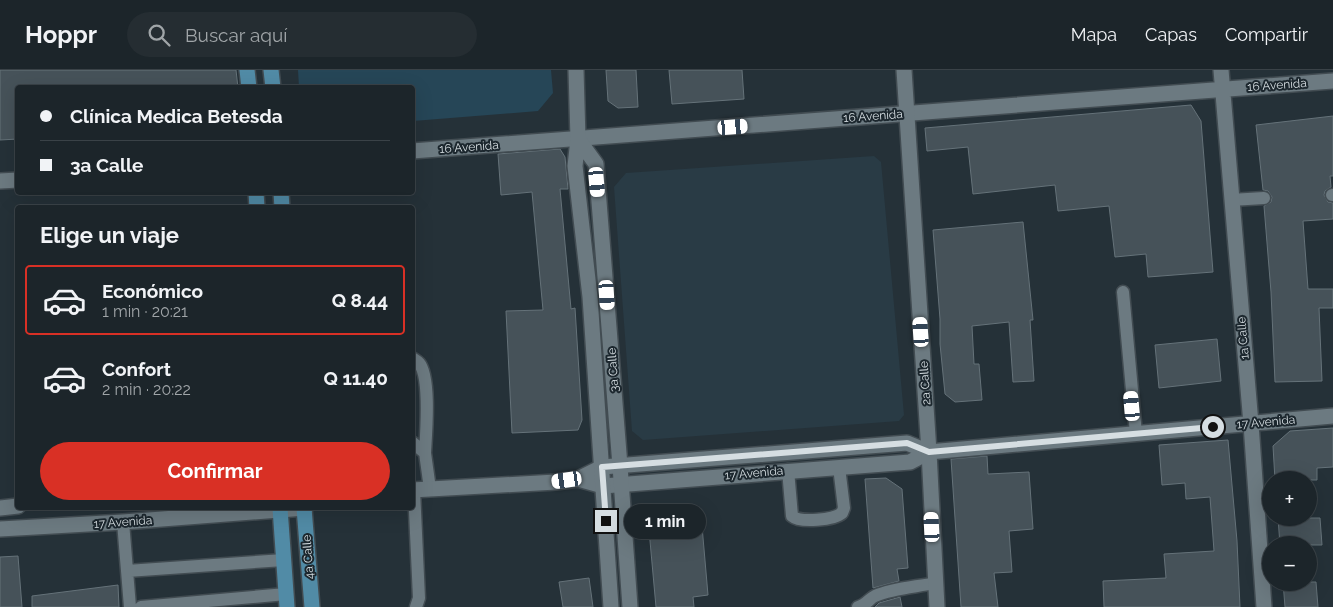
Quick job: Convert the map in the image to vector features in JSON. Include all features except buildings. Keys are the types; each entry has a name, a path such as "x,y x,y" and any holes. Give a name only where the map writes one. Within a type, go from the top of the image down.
{"main road":[{"path":"247,70 248,85"},
{"path":"271,70 272,85"},
{"name":"4a Calle","path":"280,510 286,601"},
{"name":"4a Calle","path":"304,510 312,607"}],"street":[{"name":"3a Calle","path":"576,70 578,139 575,166 590,296 611,607"},
{"name":"2a Calle","path":"904,70 929,452 937,607"},
{"name":"1a Calle","path":"1221,70 1251,424 1264,607"},
{"name":"16 Avenida","path":"415,151 1333,81"},
{"name":"3a Calle","path":"578,139 596,164 630,607"},
{"path":"0,181 15,180"},
{"path":"590,296 607,295"},
{"name":"17 Avenida","path":"578,479 603,486 788,470 910,462 929,452 1333,416"},
{"name":"17 Avenida","path":"415,490 556,482 578,479 602,467 907,443 929,452"},
{"path":"0,508 15,506"},
{"name":"17 Avenida","path":"0,529 123,522 268,510"}],"lane":[{"path":"1232,200 1264,198"},
{"path":"1123,292 1136,434"},
{"path":"415,360 420,363 425,385 427,406 425,453 430,489"},
{"path":"415,445 425,453"},
{"path":"788,470 792,516 799,520 834,518 842,513 844,508 840,467"},
{"path":"414,510 419,598 416,607"},
{"path":"123,522 130,607"},
{"path":"127,571 284,560"},
{"path":"858,607 866,605 874,597 900,589 935,583"},
{"path":"141,607 286,601"}],"shaded area":[{"path":"298,70 551,70 553,93 538,111 415,121 415,85 299,85"},
{"path":"874,156 881,162 904,415 899,421 643,440 632,431 614,187 626,173"}],"route":[{"path":"606,521 602,467 907,443 929,452 1213,427"}]}
